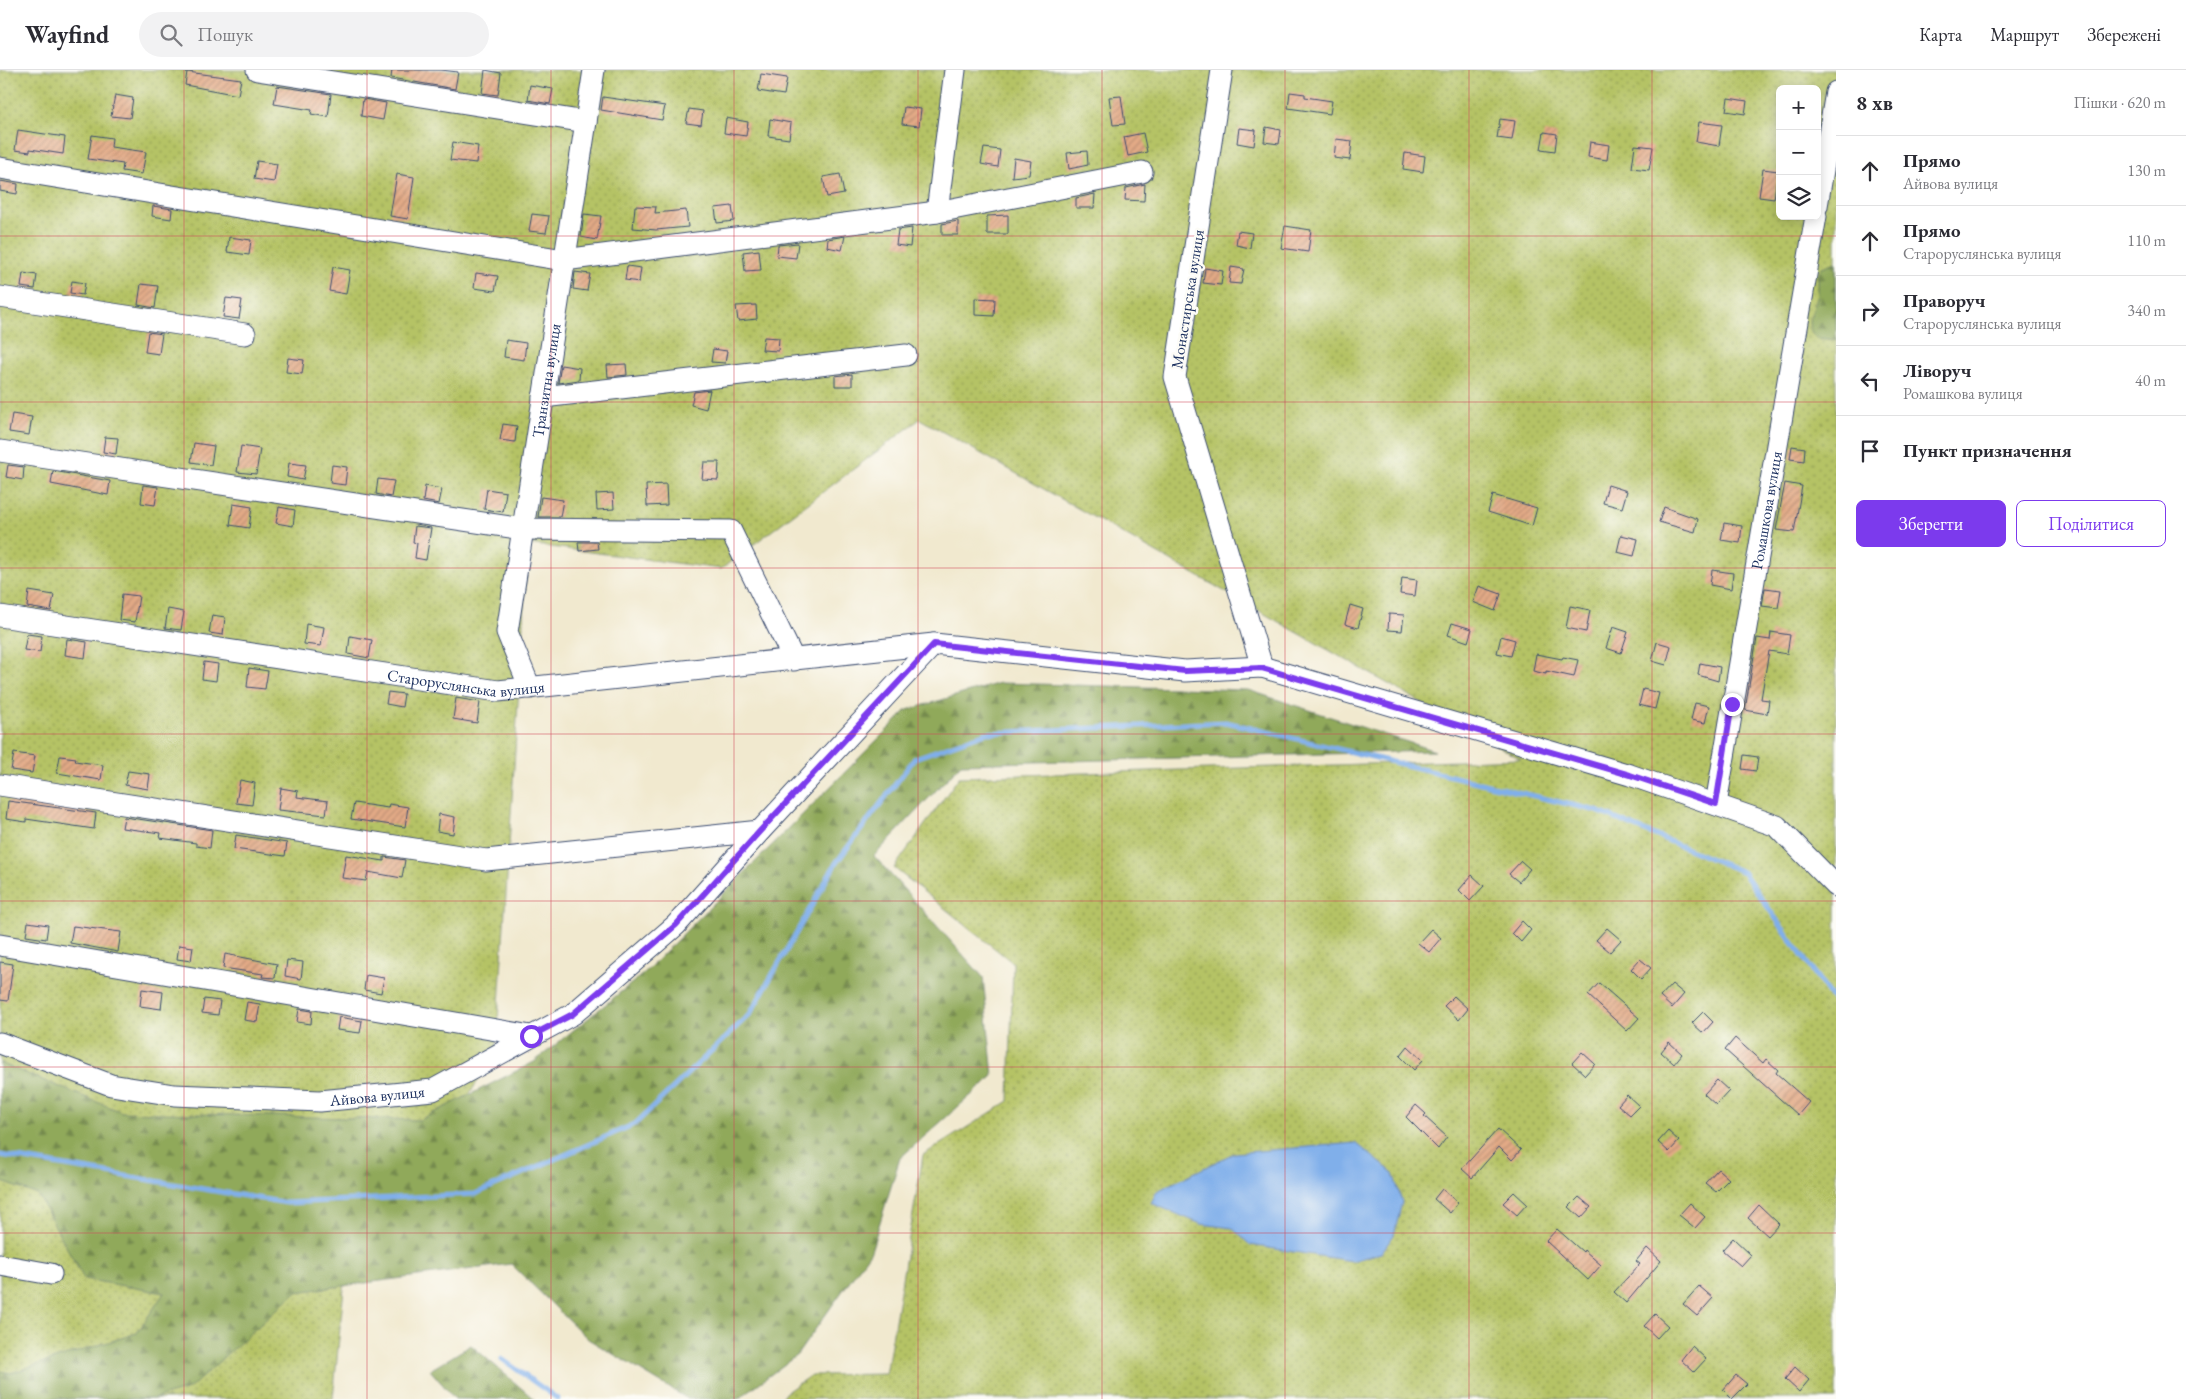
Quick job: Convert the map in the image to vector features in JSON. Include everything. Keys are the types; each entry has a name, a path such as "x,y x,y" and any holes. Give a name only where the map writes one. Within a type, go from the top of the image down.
{"street":[{"path":"257,70 586,122"},
{"name":"Транзитна вулиця","path":"530,688 507,632 594,70"},
{"path":"937,212 955,70"},
{"name":"Монастирська вулиця","path":"1222,70 1175,377 1262,668"},
{"path":"1821,182 1836,92"},
{"path":"0,168 564,260 937,212 1142,172"},
{"name":"Ромашкова вулиця","path":"1716,804 1815,220"},
{"path":"0,297 244,334"},
{"path":"543,397 906,355"},
{"path":"0,451 523,530 730,531 794,660"},
{"name":"Староруслянська вулиця","path":"0,616 498,691 934,644 1185,671 1262,668 1630,775 1777,826 1836,886"},
{"path":"0,786 486,860 760,831 934,644"},
{"name":"Айвова вулиця","path":"0,1043 111,1085 174,1095 320,1101 433,1090 573,1014 676,925 760,831"},
{"path":"0,945 531,1036"},
{"path":"0,1265 51,1274"}],"green space":[{"path":"0,70 1836,70 1836,1399 781,1399 785,1393 811,1375 886,1374 923,1155 1009,1101 1013,963 894,868 959,777 1521,759 920,419 721,569 528,544 496,1053 344,1288 333,1399 0,1399"},
{"path":"1836,262 1836,340 1816,338 1810,330 1809,321 1818,294 1818,275 1822,267"},
{"path":"1000,683 1248,690 1435,751 961,764 874,856 983,977 993,1076 900,1158 871,1251 797,1355 738,1399 688,1399 588,1339 511,1264 296,1292 189,1389 153,1399 0,1399 0,1371 11,1373 137,1333 164,1293 84,1279 38,1195 0,1181 0,1063 122,1112 420,1120 534,1062 643,974 907,710"},
{"path":"471,1345 534,1399 455,1399 430,1370"}],"water":[{"path":"1356,1143 1393,1173 1402,1202 1394,1235 1381,1253 1352,1261 1250,1245 1232,1228 1201,1224 1151,1203 1157,1191 1234,1153"}],"building":[{"path":"392,70 458,72 455,89 391,78"},
{"path":"485,70 501,73 498,95 482,93"},
{"path":"187,72 241,79 238,95 185,85"},
{"path":"761,74 787,78 784,95 758,91"},
{"path":"530,85 553,89 550,104 528,100"},
{"path":"277,86 331,94 328,117 311,114 312,110 274,104"},
{"path":"1290,92 1305,94 1305,97 1332,101 1330,114 1288,108"},
{"path":"115,95 133,98 130,118 111,116"},
{"path":"1121,96 1125,124 1113,125 1109,97"},
{"path":"603,97 665,106 662,120 601,110"},
{"path":"1728,98 1747,101 1745,114 1726,111"},
{"path":"363,99 386,103 383,120 361,116"},
{"path":"904,107 921,109 919,126 902,124"},
{"path":"689,109 703,111 701,125 686,123"},
{"path":"726,118 748,122 746,136 724,133"},
{"path":"770,119 791,123 789,139 768,136"},
{"path":"1500,119 1515,121 1512,140 1497,138"},
{"path":"1699,122 1722,125 1719,146 1696,142"},
{"path":"1266,127 1281,130 1279,144 1264,142"},
{"path":"1239,128 1256,130 1254,146 1237,143"},
{"path":"18,130 65,137 63,154 30,149 30,152 15,150"},
{"path":"1544,132 1557,134 1555,151 1541,149"},
{"path":"1143,133 1147,152 1128,156 1124,137"},
{"path":"92,135 112,138 111,147 146,152 142,174 122,171 123,164 88,159"},
{"path":"1336,139 1352,141 1350,160 1334,158"},
{"path":"453,142 478,146 476,163 450,160"},
{"path":"1590,142 1609,145 1607,160 1588,157"},
{"path":"1635,145 1653,147 1649,170 1632,168"},
{"path":"984,148 1000,150 998,167 981,164"},
{"path":"1087,151 1088,165 1069,169 1067,153"},
{"path":"1405,153 1425,156 1423,172 1403,169"},
{"path":"1014,158 1031,161 1029,175 1012,177"},
{"path":"257,161 277,164 274,182 254,179"},
{"path":"1763,169 1776,171 1774,199 1759,197"},
{"path":"397,174 414,177 408,219 390,216"},
{"path":"840,174 844,194 827,197 823,177"},
{"path":"0,181 18,184 17,194 0,191"},
{"path":"1145,184 1144,201 1125,200 1126,188"},
{"path":"1095,194 1094,208 1076,208 1076,198"},
{"path":"153,206 172,209 171,219 152,216"},
{"path":"635,206 656,207 655,213 686,210 688,227 656,230 633,228"},
{"path":"732,206 734,221 717,223 715,208"},
{"path":"532,214 549,216 546,233 529,231"},
{"path":"584,214 601,216 597,240 581,237"},
{"path":"1008,215 1008,234 987,234 987,216"},
{"path":"958,221 958,235 942,235 942,224"},
{"path":"1285,226 1311,230 1308,252 1281,248"},
{"path":"912,228 910,247 896,245 898,230"},
{"path":"1238,231 1252,233 1250,248 1236,245"},
{"path":"845,236 842,250 827,247 828,239"},
{"path":"229,237 251,240 249,255 227,252"},
{"path":"798,243 796,258 777,256 778,245"},
{"path":"759,250 761,270 745,271 743,252"},
{"path":"627,266 641,268 639,282 625,280"},
{"path":"333,267 350,270 346,294 329,291"},
{"path":"1231,267 1244,269 1241,284 1229,283"},
{"path":"1205,268 1223,271 1221,285 1203,283"},
{"path":"575,272 590,274 587,291 573,289"},
{"path":"23,273 37,275 35,289 21,287"},
{"path":"476,273 498,276 495,291 474,288"},
{"path":"72,281 85,283 83,295 70,293"},
{"path":"141,284 158,286 155,308 138,305"},
{"path":"226,298 242,300 239,319 223,317"},
{"path":"975,298 995,299 994,316 975,315"},
{"path":"756,305 757,319 738,321 736,306"},
{"path":"148,332 162,334 159,354 145,352"},
{"path":"764,337 779,338 778,351 762,350"},
{"path":"506,340 526,343 524,360 504,357"},
{"path":"713,349 727,351 725,363 711,362"},
{"path":"288,358 304,360 302,374 286,372"},
{"path":"626,364 627,375 608,377 607,365"},
{"path":"561,365 580,368 579,380 558,383"},
{"path":"852,374 852,386 835,386 835,376"},
{"path":"710,390 706,409 691,405 694,392"},
{"path":"12,414 32,417 29,435 9,432"},
{"path":"503,424 517,426 515,442 500,440"},
{"path":"105,437 118,438 116,454 103,452"},
{"path":"194,443 214,446 211,465 191,462"},
{"path":"241,446 260,449 256,474 237,472"},
{"path":"1792,446 1805,448 1804,461 1790,459"},
{"path":"704,462 719,462 718,480 702,479"},
{"path":"289,463 306,465 303,480 287,477"},
{"path":"8,465 24,467 23,480 6,477"},
{"path":"332,465 347,467 345,485 330,483"},
{"path":"53,471 110,481 108,495 51,484"},
{"path":"378,479 394,481 391,497 376,494"},
{"path":"1785,483 1802,486 1794,532 1776,530"},
{"path":"666,484 667,505 647,506 646,485"},
{"path":"143,485 158,487 155,505 141,503"},
{"path":"1608,485 1627,491 1622,508 1603,503"},
{"path":"425,486 442,489 439,504 423,501"},
{"path":"487,489 506,492 503,512 484,509"},
{"path":"613,493 614,509 597,510 596,494"},
{"path":"1493,495 1537,508 1532,526 1488,512"},
{"path":"541,497 563,500 560,517 538,517"},
{"path":"233,504 252,507 249,528 230,525"},
{"path":"279,507 295,510 293,526 276,523"},
{"path":"1664,507 1698,519 1695,532 1659,522"},
{"path":"1724,523 1742,526 1740,543 1721,540"},
{"path":"415,526 431,528 426,560 415,558 417,543 413,542"},
{"path":"1621,535 1638,539 1634,556 1617,552"},
{"path":"578,542 597,542 598,549 579,551"},
{"path":"1712,570 1733,573 1731,589 1710,585"},
{"path":"1402,578 1417,580 1415,596 1400,594"},
{"path":"1479,586 1501,594 1495,611 1473,602"},
{"path":"1765,588 1781,590 1778,608 1762,606"},
{"path":"29,591 54,595 51,611 27,607"},
{"path":"122,594 139,596 135,622 119,620"},
{"path":"1350,605 1363,609 1358,628 1345,624"},
{"path":"1570,606 1590,610 1586,632 1566,628"},
{"path":"168,609 184,612 181,630 165,628"},
{"path":"1389,614 1404,615 1402,631 1388,630"},
{"path":"212,615 225,617 223,635 209,633"},
{"path":"1452,623 1472,629 1468,642 1448,635"},
{"path":"306,624 324,627 321,646 304,644"},
{"path":"1613,627 1628,632 1621,653 1606,648"},
{"path":"1771,632 1790,635 1787,654 1769,651 1761,699 1769,700 1767,714 1745,710 1757,638 1770,640"},
{"path":"27,634 42,636 40,652 24,650"},
{"path":"350,636 372,640 369,658 348,654"},
{"path":"1501,636 1515,640 1511,656 1497,653"},
{"path":"67,639 87,642 85,658 65,655"},
{"path":"1657,642 1671,646 1666,665 1652,661"},
{"path":"1536,654 1578,660 1574,677 1546,671 1546,674 1533,671"},
{"path":"204,662 218,664 216,681 202,679"},
{"path":"1700,663 1720,667 1718,681 1698,675"},
{"path":"249,668 268,671 265,689 247,687"},
{"path":"1643,689 1659,693 1655,709 1639,705"},
{"path":"388,692 404,694 402,707 386,704"},
{"path":"456,698 480,702 477,723 453,719"},
{"path":"1695,703 1709,706 1705,723 1691,720"},
{"path":"14,753 35,756 32,773 11,770"},
{"path":"1744,755 1758,757 1756,771 1742,769"},
{"path":"60,756 76,758 75,761 103,765 101,780 57,773"},
{"path":"128,771 150,774 148,789 125,785"},
{"path":"240,780 255,783 252,805 236,803"},
{"path":"281,788 298,791 297,797 328,801 326,815 278,810"},
{"path":"8,801 96,813 94,829 26,819 26,822 6,819"},
{"path":"354,803 388,808 389,804 408,807 405,827 351,819"},
{"path":"439,814 455,817 453,834 437,831"},
{"path":"124,817 212,830 210,848 196,846 196,843 160,838 161,833 122,828"},
{"path":"236,835 287,843 285,856 234,849"},
{"path":"346,855 384,861 384,857 405,860 402,878 368,872 366,881 342,878"},
{"path":"1521,861 1530,869 1519,882 1509,874"},
{"path":"1472,875 1484,886 1470,901 1459,890"},
{"path":"1522,921 1531,930 1521,942 1512,933"},
{"path":"28,922 48,925 46,939 26,936"},
{"path":"73,926 121,932 118,952 70,943"},
{"path":"1607,928 1621,940 1610,952 1596,940"},
{"path":"1431,929 1441,938 1429,952 1418,943"},
{"path":"179,945 193,947 191,961 177,959"},
{"path":"225,954 277,964 275,978 262,977 263,974 223,968"},
{"path":"1640,959 1651,968 1641,979 1631,969"},
{"path":"287,960 303,962 301,979 285,976"},
{"path":"0,962 13,964 8,1001 0,1000"},
{"path":"366,975 384,978 381,993 364,990"},
{"path":"1599,983 1639,1018 1627,1031 1588,995"},
{"path":"1672,984 1684,994 1672,1008 1660,997"},
{"path":"142,989 163,992 161,1009 140,1006"},
{"path":"1454,996 1468,1009 1459,1020 1444,1006"},
{"path":"204,999 220,1001 218,1015 202,1013"},
{"path":"247,1002 260,1004 257,1022 244,1020"},
{"path":"299,1009 312,1011 311,1024 297,1022"},
{"path":"1703,1012 1713,1022 1703,1033 1692,1023"},
{"path":"339,1017 362,1021 360,1033 337,1030"},
{"path":"1735,1038 1763,1063 1766,1059 1778,1070 1776,1073 1809,1102 1798,1115 1725,1050"},
{"path":"1669,1042 1682,1054 1674,1064 1661,1052"},
{"path":"1408,1046 1423,1060 1414,1070 1400,1056"},
{"path":"1582,1052 1595,1064 1585,1075 1572,1063"},
{"path":"1717,1080 1729,1091 1716,1105 1704,1094"},
{"path":"1627,1095 1639,1106 1630,1115 1618,1105"},
{"path":"1416,1105 1426,1114 1424,1116 1447,1137 1438,1149 1406,1117"},
{"path":"1498,1129 1521,1150 1512,1160 1499,1147 1472,1178 1462,1169"},
{"path":"1668,1131 1679,1141 1669,1152 1658,1142"},
{"path":"1718,1169 1729,1179 1716,1192 1705,1183"},
{"path":"1442,1189 1458,1203 1450,1213 1434,1199"},
{"path":"1514,1192 1527,1204 1517,1215 1503,1203"},
{"path":"1579,1197 1591,1207 1581,1218 1569,1207"},
{"path":"1690,1203 1705,1217 1695,1228 1679,1215"},
{"path":"1759,1205 1779,1224 1768,1236 1748,1218"},
{"path":"1557,1229 1601,1265 1588,1280 1546,1241"},
{"path":"1733,1238 1751,1255 1741,1266 1722,1250"},
{"path":"1647,1248 1661,1261 1626,1303 1614,1292 1640,1264 1636,1261"},
{"path":"1699,1286 1713,1298 1697,1316 1683,1304"},
{"path":"1655,1314 1668,1326 1657,1338 1644,1326"},
{"path":"1692,1346 1706,1359 1694,1372 1681,1360"},
{"path":"1795,1367 1809,1380 1799,1392 1785,1379"},
{"path":"1736,1375 1747,1384 1732,1399 1723,1390"}],"waterway":[{"path":"0,1155 287,1203 475,1194 635,1124 750,1014 836,863 915,758 986,733 1226,722 1597,811 1743,872 1836,1004"},
{"path":"502,1359 558,1399"}],"route":[{"path":"531,1036 573,1014 676,925 760,831 934,644 1185,671 1262,668 1630,775 1716,804 1732,704"}]}
